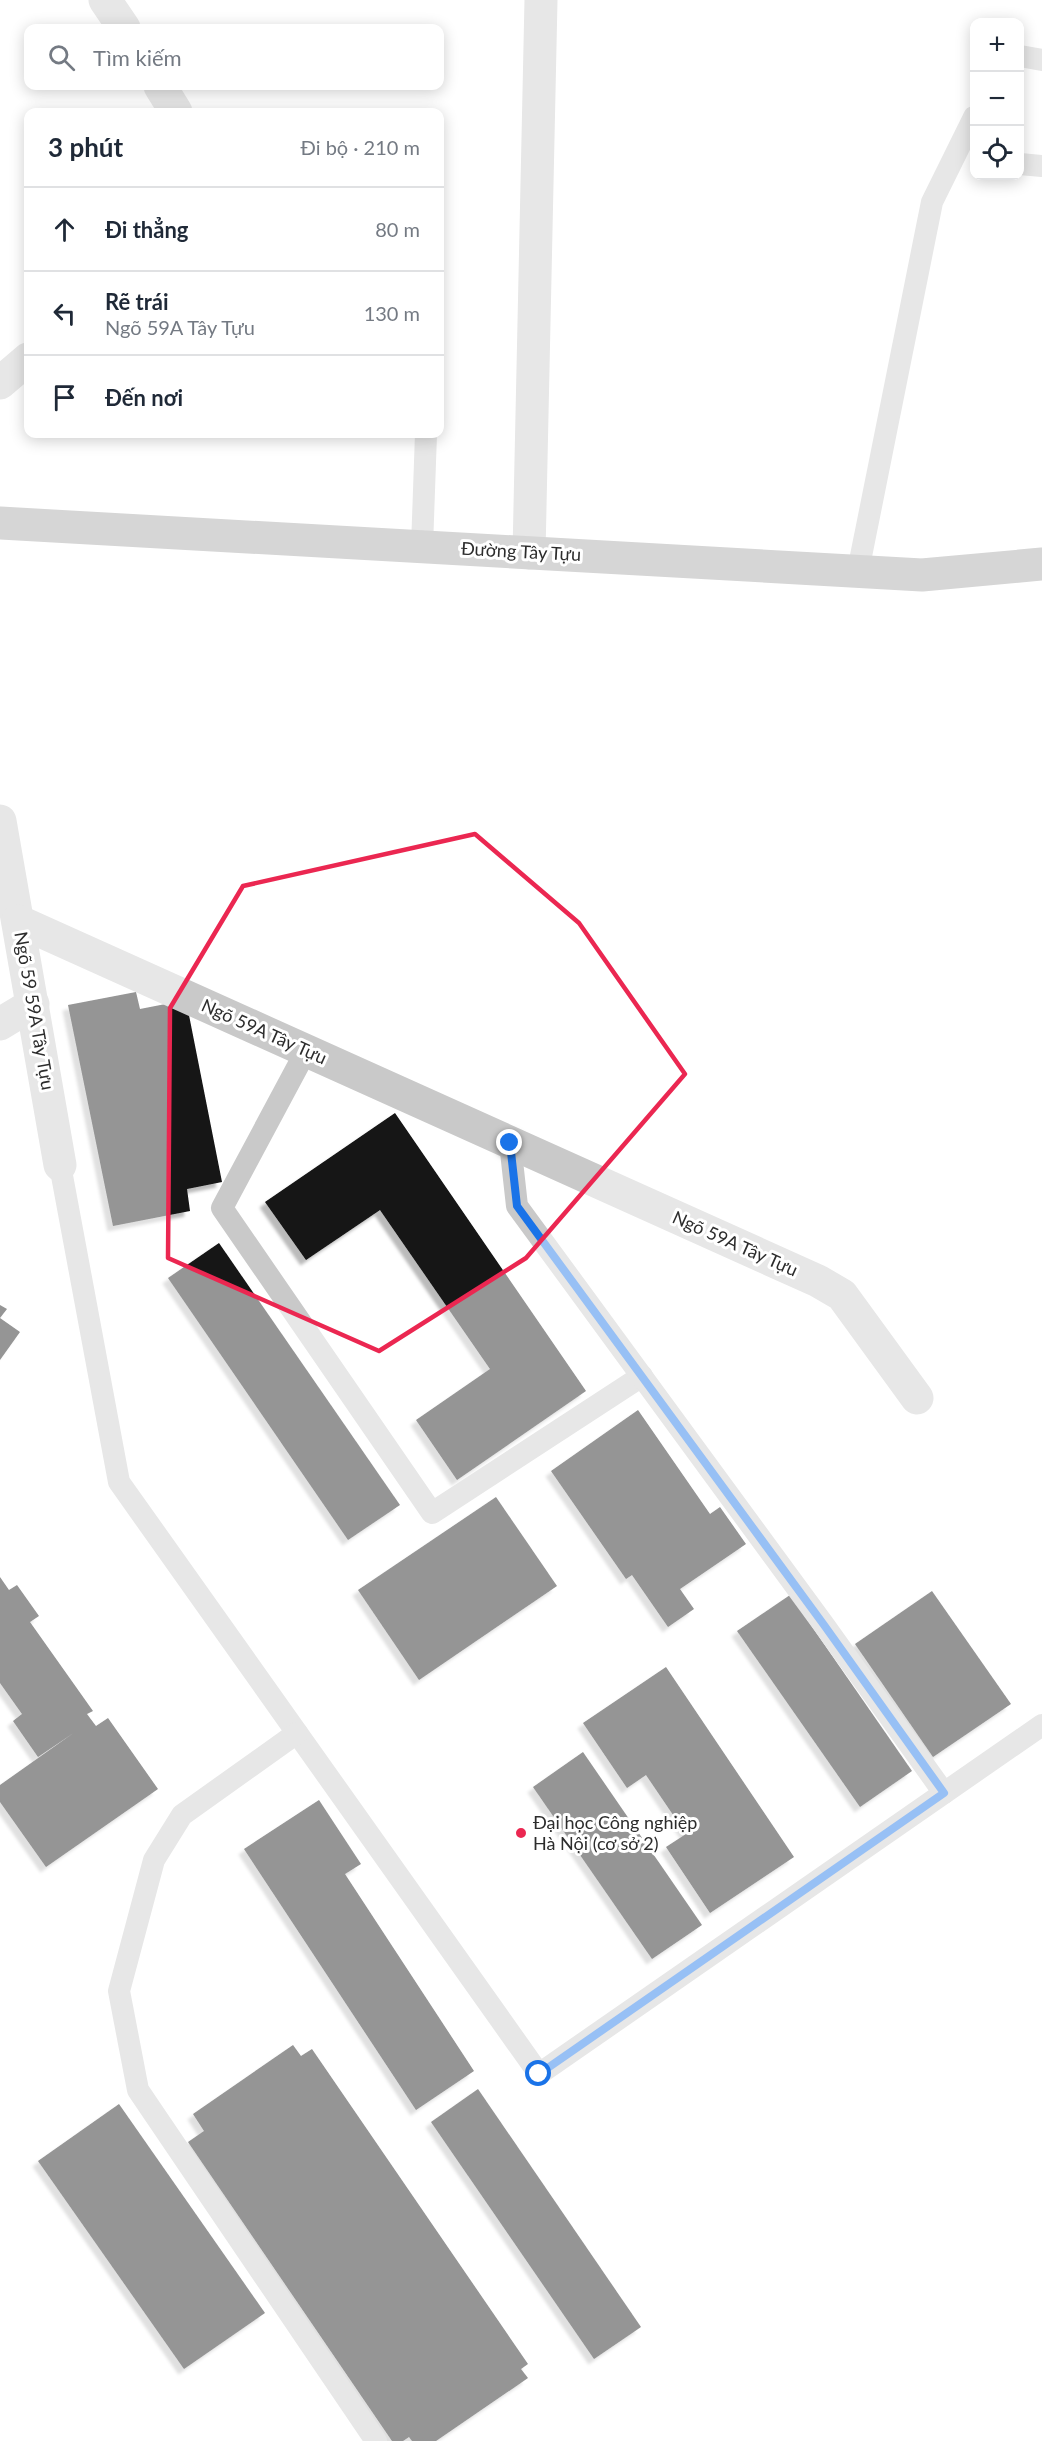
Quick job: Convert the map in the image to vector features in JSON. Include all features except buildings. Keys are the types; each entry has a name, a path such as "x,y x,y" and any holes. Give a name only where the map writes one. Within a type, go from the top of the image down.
{"main road":[{"name":"Đường Tây Tựu","path":"0,523 922,575 1042,564"}],"street":[{"path":"105,0 121,24"},
{"path":"529,553 541,0"},
{"path":"162,90 174,108"},
{"path":"0,383 24,362"},
{"name":"Ngõ 59 59A Tây Tựu","path":"0,821 60,1165"},
{"name":"Ngõ 59A Tây Tựu","path":"18,921 818,1281 842,1295 917,1398"},
{"path":"0,1024 33,1004"}],"lane":[{"path":"1024,57 1042,60"},
{"path":"858,571 932,202 964,159 973,126"},
{"path":"1024,164 1042,166"},
{"path":"422,547 426,438"},
{"path":"306,1051 222,1208 432,1513 642,1376"},
{"path":"510,1143 517,1206 944,1793"},
{"path":"60,1165 119,1482 539,2074 1042,1725"},
{"path":"297,1733 182,1815 154,1860 119,1991 138,2090 376,2441"}],"highlighted area":[{"path":"475,834 579,923 685,1074 526,1258 379,1351 168,1258 170,1008 243,886"}],"place":[{"name":"Đại học Công nghiệp Hà Nội (cơ sở 2)","path":"521,1833"}],"route":[{"path":"510,1143 517,1206 944,1793 539,2074"}]}
